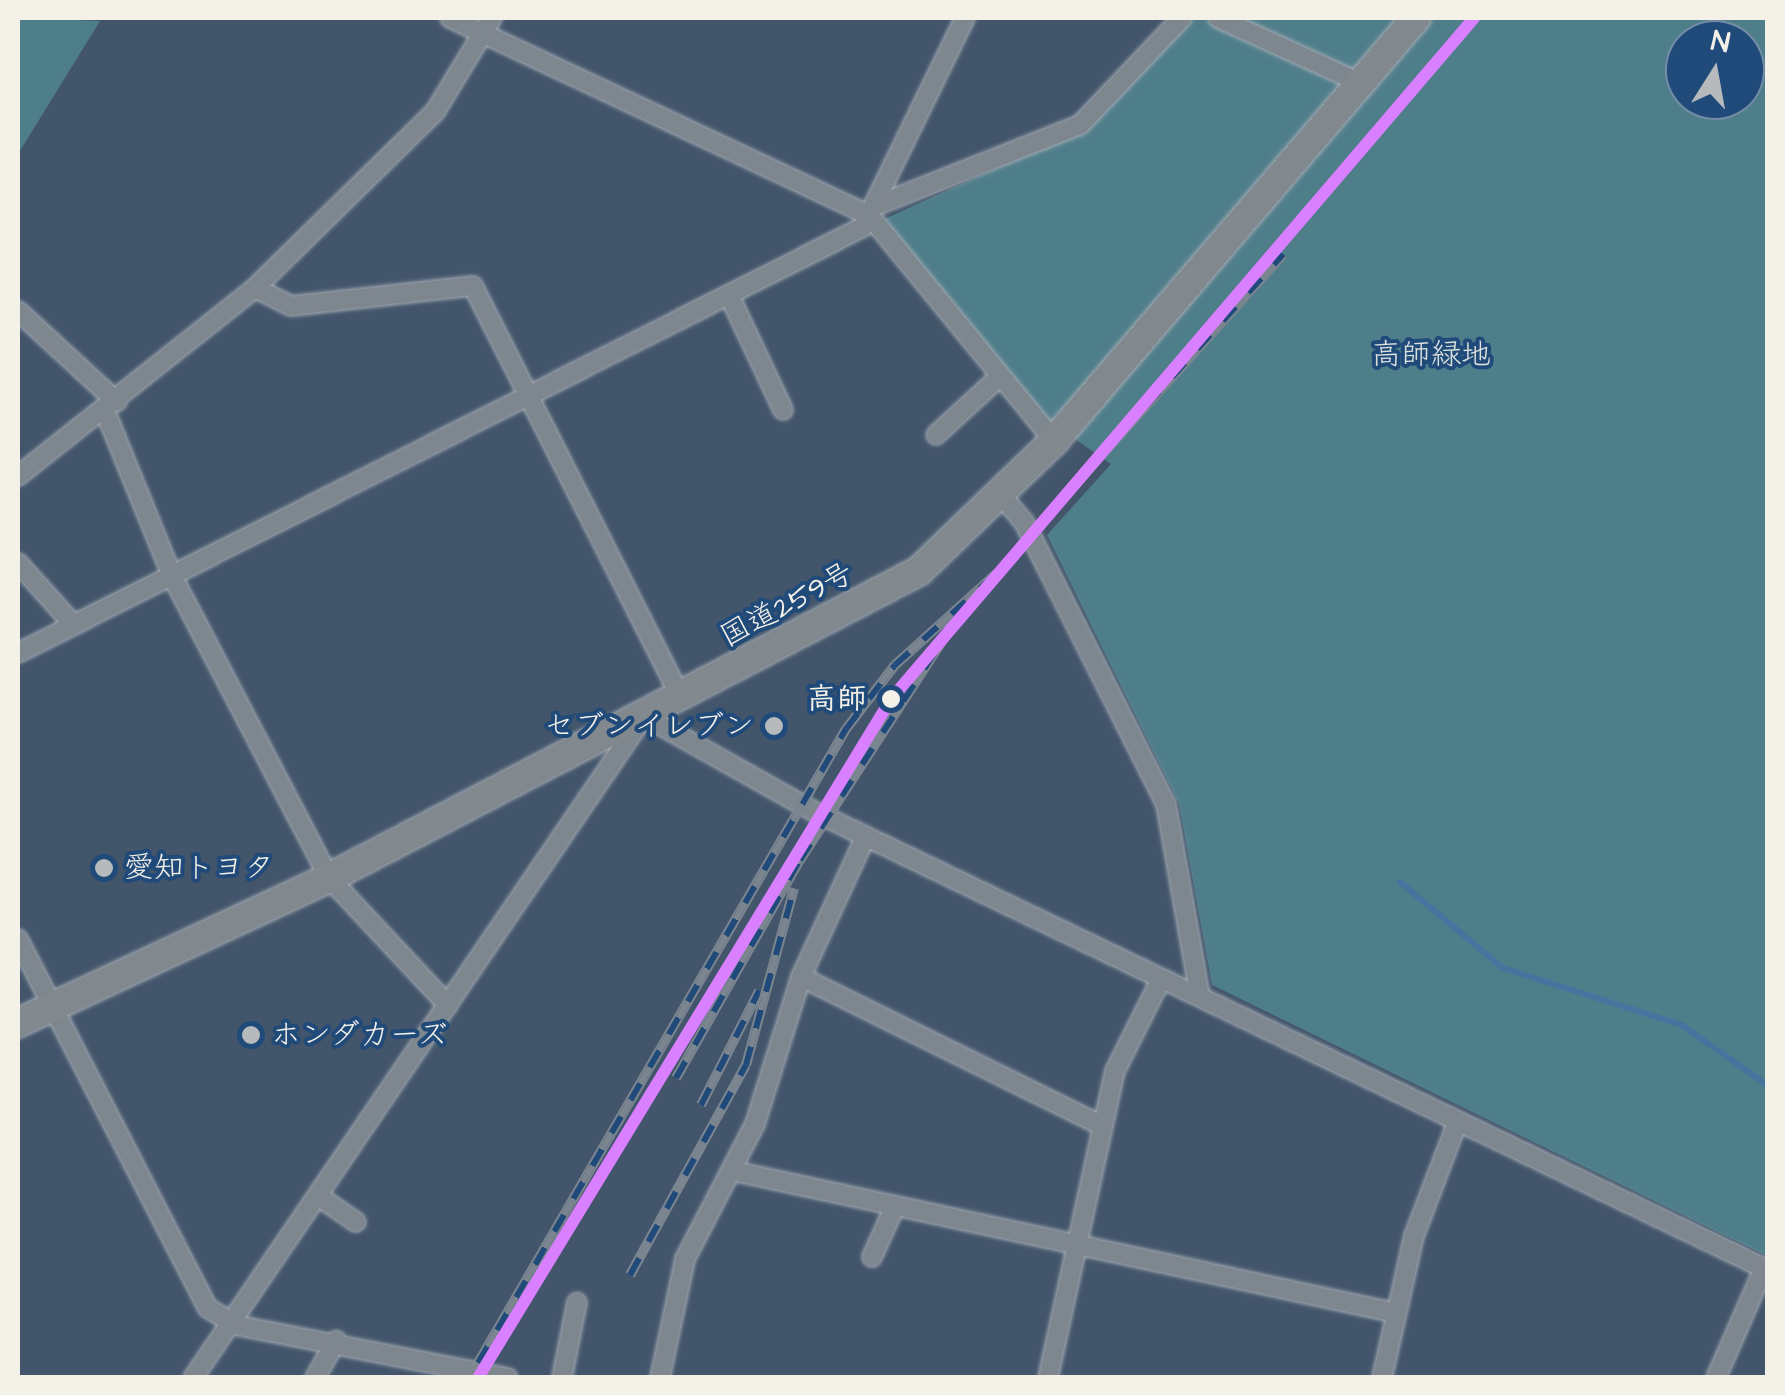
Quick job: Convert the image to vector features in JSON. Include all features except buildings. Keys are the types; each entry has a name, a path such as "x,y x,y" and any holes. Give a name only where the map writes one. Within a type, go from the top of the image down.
{"highway":[{"name":"国道259号","path":"18,1023 329,878 919,571 1054,441 1365,85 1416,18"}],"street":[{"path":"450,18 875,210 999,377 1054,441"},
{"path":"18,476 111,407 255,288 435,112 492,18"},
{"path":"875,210 964,18"},
{"path":"18,653 524,391 729,294 875,210 1080,125 1182,18"},
{"path":"1218,18 1365,85"},
{"path":"255,288 291,306 473,286 681,698"},
{"path":"729,294 784,410"},
{"path":"18,310 111,407 172,576 329,878 448,1005"},
{"path":"936,436 999,377"},
{"path":"1001,495 1024,522 1166,804 1200,996"},
{"path":"18,563 74,624"},
{"path":"193,1378 644,716 684,746 866,836 1766,1269 1716,1378"},
{"path":"660,1378 685,1259 732,1171 801,977 866,836"},
{"path":"18,938 208,1308 231,1322 336,1341 461,1373 508,1378"},
{"path":"801,977 1100,1125"},
{"path":"1048,1378 1115,1070 1161,979"},
{"path":"1382,1378 1396,1313 1458,1121"},
{"path":"732,1171 1396,1313"},
{"path":"318,1196 356,1222"},
{"path":"872,1257 895,1206"},
{"path":"562,1378 577,1302"},
{"path":"315,1378 336,1341"}],"green space":[{"path":"18,18 100,21 18,154"},
{"name":"高師緑地","path":"1191,18 1767,18 1767,1256 1212,985 1179,804 1047,535 1111,464 1042,416 880,221 1083,129"}],"waterway":[{"path":"1400,882 1503,968 1682,1025 1768,1086"}],"railway":[{"path":"1070,490 1283,254"},
{"path":"478,1363 846,729 895,665 997,573"},
{"path":"676,1078 800,860 954,623"},
{"path":"630,1275 746,1065 794,888"},
{"path":"701,1105 759,991"}],"transit line":[{"path":"478,1378 891,699 1474,18"}],"place":[{"name":"高師","path":"891,699"},
{"name":"セブンイレブン","path":"774,726"},
{"name":"愛知トヨタ","path":"104,868"},
{"name":"ホンダカーズ","path":"251,1035"}]}
